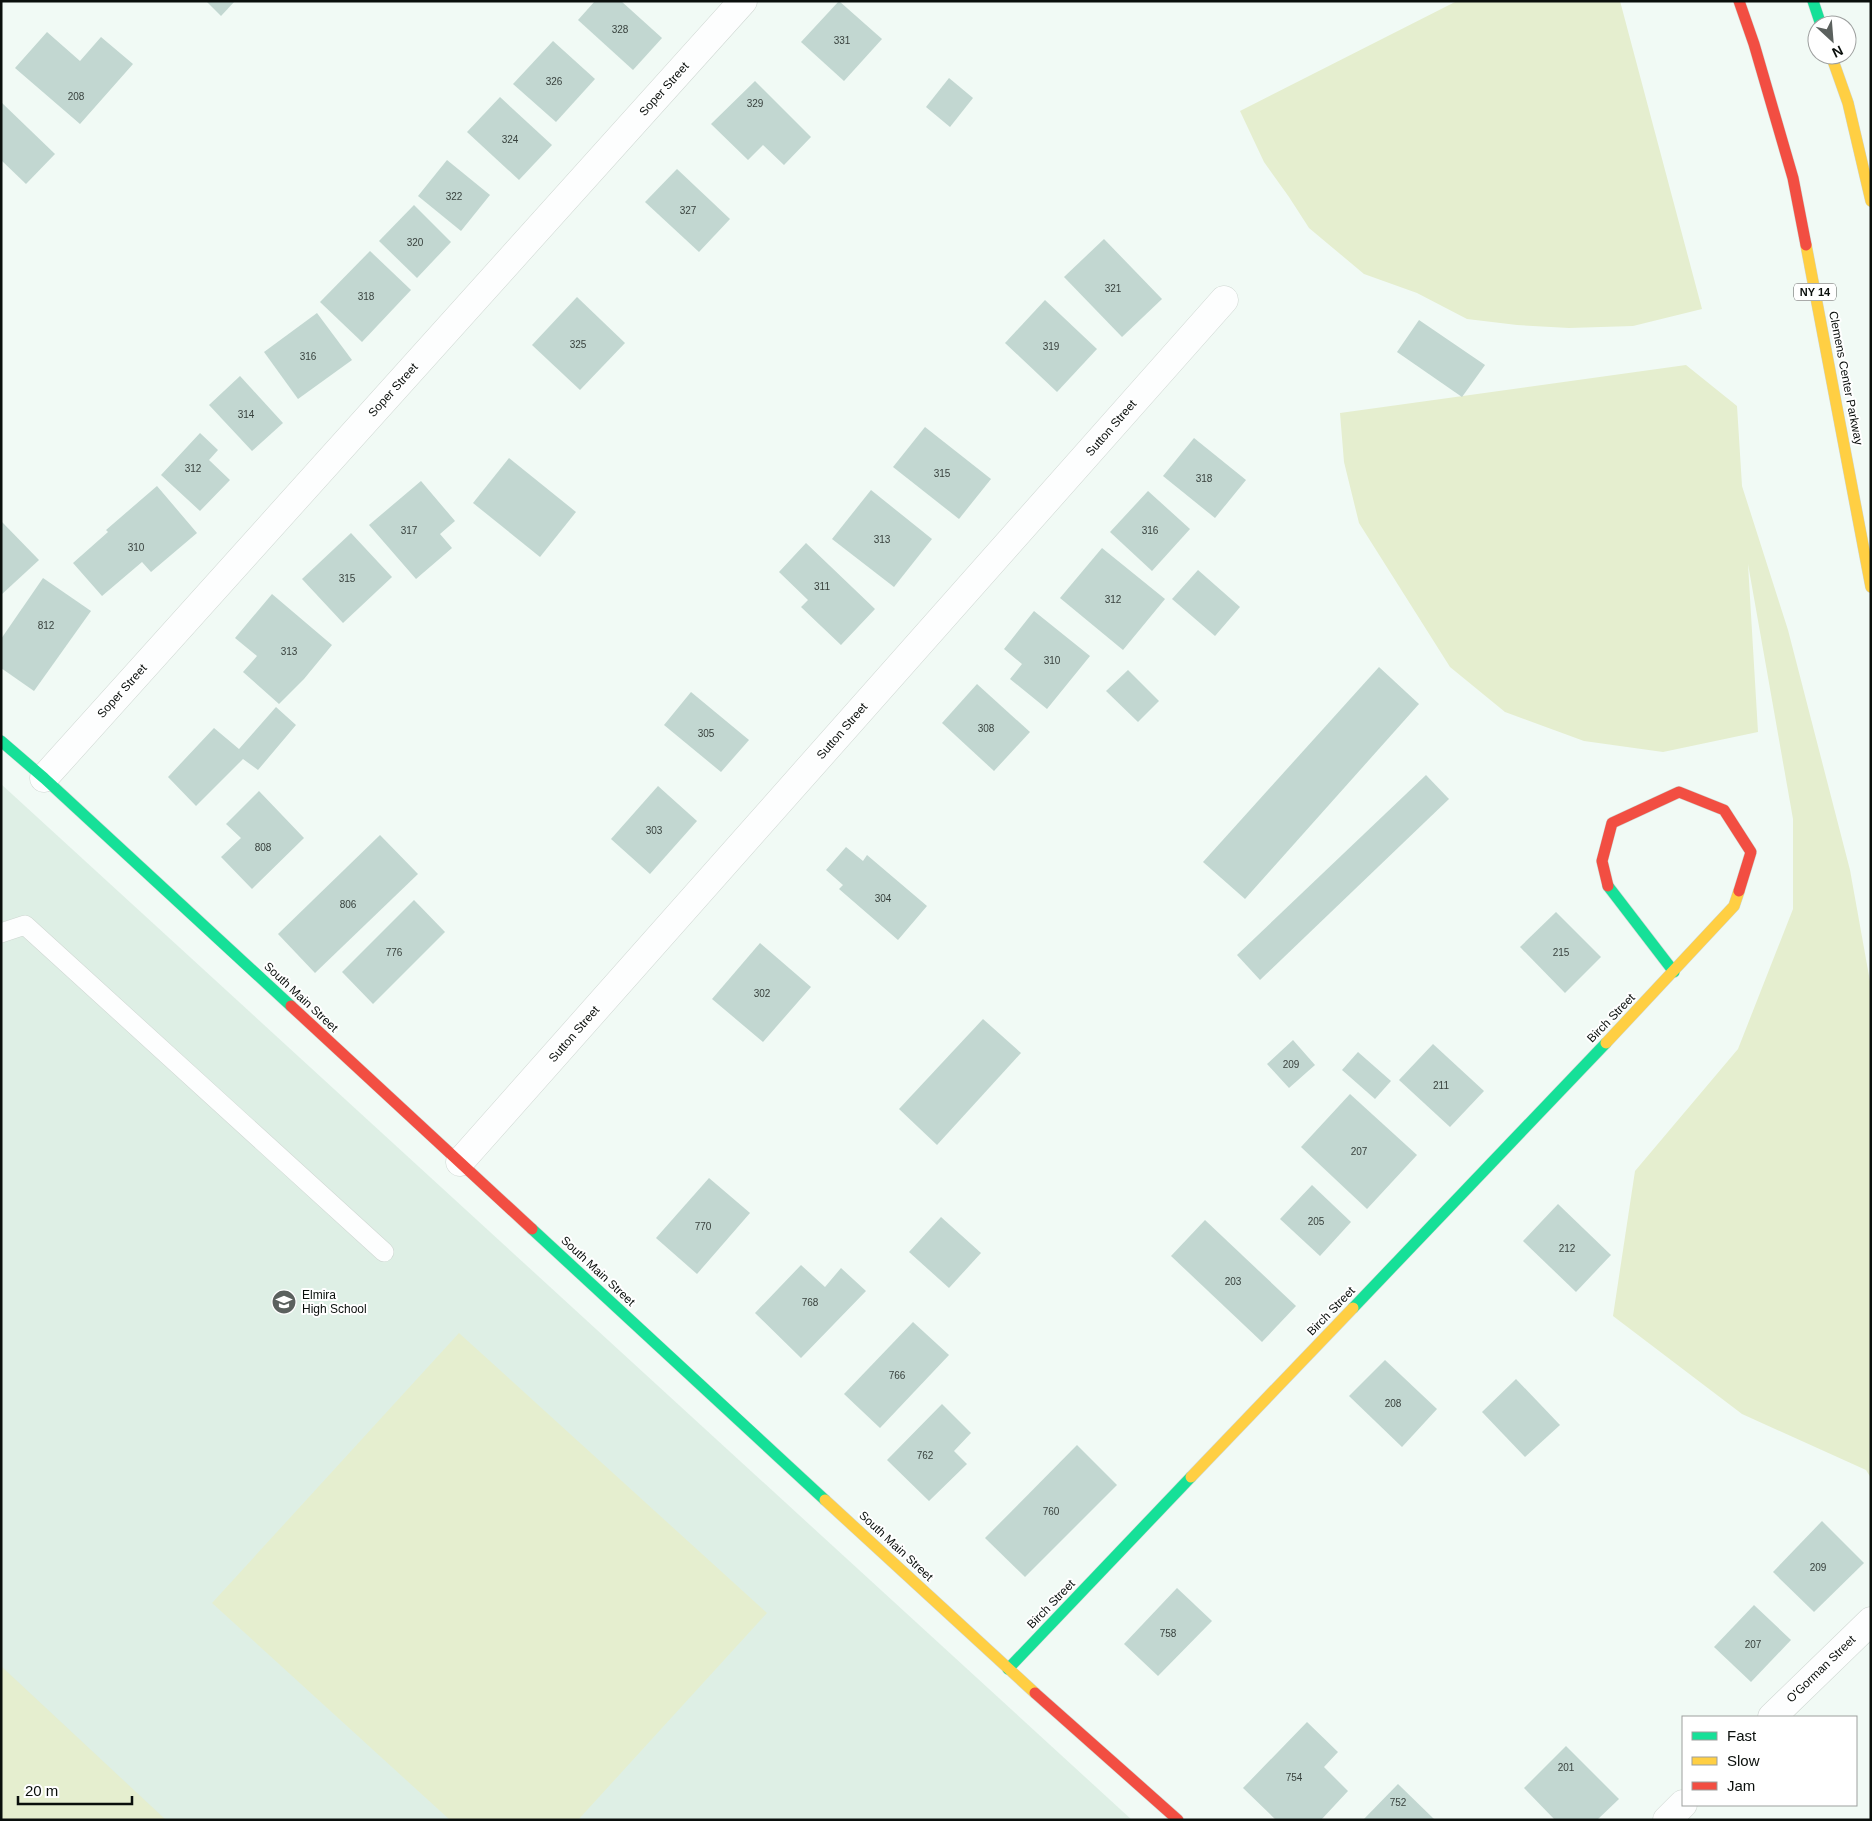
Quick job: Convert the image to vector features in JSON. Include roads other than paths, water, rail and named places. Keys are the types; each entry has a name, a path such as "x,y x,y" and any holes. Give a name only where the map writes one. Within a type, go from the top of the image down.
{"street":[{"name":"Soper Street","path":"44,778 743,1"},
{"name":"Clemens Center Parkway","path":"1739,1 1754,44 1793,178 1871,587"},
{"path":"1813,1 1818,15"},
{"path":"1835,65 1848,103 1871,201"},
{"name":"Sutton Street","path":"460,1162 1224,300"},
{"name":"South Main Street","path":"1,741 44,778 1008,1669 1178,1820"},
{"name":"Birch Street","path":"1008,1669 1674,972 1734,906 1751,852 1724,810 1678,792 1612,824 1602,861 1608,888 1674,972"},
{"name":"O'Gorman Street","path":"1773,1716 1871,1621"},
{"path":"1666,1820 1682,1805"}],"lane":[{"path":"1,933 25,925 384,1252"}],"place":[{"name":"Elmira High School","path":"284,1302"}]}
